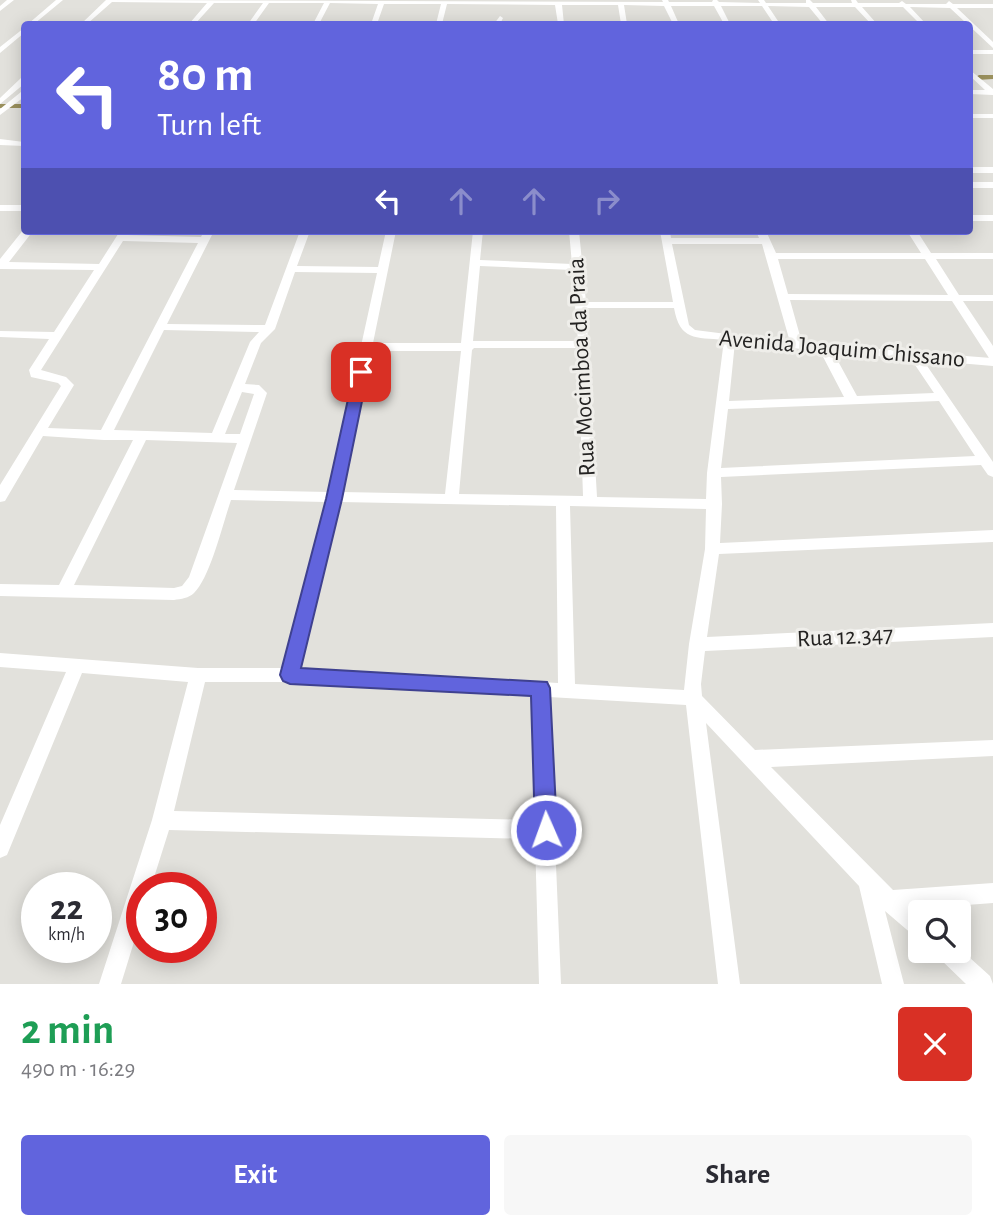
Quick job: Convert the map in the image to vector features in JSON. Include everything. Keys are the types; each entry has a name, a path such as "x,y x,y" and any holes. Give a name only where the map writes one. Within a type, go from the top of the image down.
{"street":[{"path":"0,9 11,0"},
{"path":"35,21 60,0"},
{"path":"87,21 110,0 558,2 621,5 902,3 993,6"},
{"path":"95,21 117,0"},
{"path":"945,0 967,21"},
{"path":"195,21 212,1"},
{"path":"253,21 267,1"},
{"path":"318,21 328,1"},
{"path":"376,21 387,2"},
{"path":"440,21 444,2"},
{"path":"558,2 561,21"},
{"path":"666,3 675,21"},
{"path":"716,3 725,21"},
{"path":"763,3 775,21"},
{"path":"809,3 824,21"},
{"path":"854,3 871,21"},
{"path":"902,3 920,21"},
{"path":"621,5 624,21"},
{"path":"973,27 993,46"},
{"path":"0,51 21,33"},
{"path":"0,38 21,39"},
{"path":"973,52 993,52"},
{"path":"973,75 993,93"},
{"path":"0,113 3,105 21,84"},
{"path":"973,92 993,93"},
{"path":"3,105 21,96"},
{"path":"3,105 21,107"},
{"path":"973,116 993,116"},
{"path":"0,144 21,146"},
{"path":"973,170 993,170"},
{"path":"973,185 993,185"},
{"path":"0,208 21,208"},
{"path":"973,218 993,218"},
{"path":"1,265 25,235"},
{"path":"2,491 68,385 62,380 35,374 55,336 121,235"},
{"path":"104,436 207,235"},
{"path":"217,438 256,342 270,329 304,235"},
{"path":"290,675 334,499 390,235"},
{"path":"452,499 478,235"},
{"name":"Rua Mocimboa da Praia","path":"574,235 584,345 590,502"},
{"path":"915,235 954,298 991,349"},
{"path":"580,305 681,305 666,236 763,236 772,256 797,346"},
{"path":"772,256 993,256"},
{"path":"477,263 576,267"},
{"path":"1,265 100,267"},
{"path":"292,269 383,270"},
{"path":"784,297 993,298"},
{"name":"Avenida Joaquim Chissano","path":"681,305 684,327 692,333 825,349 993,362"},
{"path":"161,327 270,329"},
{"path":"0,334 55,336"},
{"path":"729,984 693,698 692,670 712,549 714,473 730,339"},
{"path":"367,347 584,345"},
{"path":"825,349 853,401"},
{"path":"914,355 993,472"},
{"path":"0,590 174,594 187,591 196,580 261,393 255,388 239,388"},
{"path":"723,405 942,397"},
{"path":"40,432 245,439"},
{"path":"64,591 141,437"},
{"path":"714,473 985,460"},
{"path":"224,495 715,505"},
{"path":"563,502 567,690"},
{"path":"712,549 993,536"},
{"name":"Rua 12.347","path":"697,645 993,630"},
{"path":"0,660 198,675 290,675 693,698 868,881 908,917"},
{"path":"0,848 77,666"},
{"path":"110,984 162,820 198,675"},
{"path":"540,688 550,984"},
{"path":"751,760 993,748"},
{"path":"162,820 546,830"},
{"path":"868,881 893,984"},
{"path":"890,900 993,893"},
{"path":"959,963 982,984"}],"waterway":[{"path":"979,79 993,77"},
{"path":"0,106 21,106"}],"route":[{"path":"361,372 334,499 290,675 540,688 546,830"}]}
